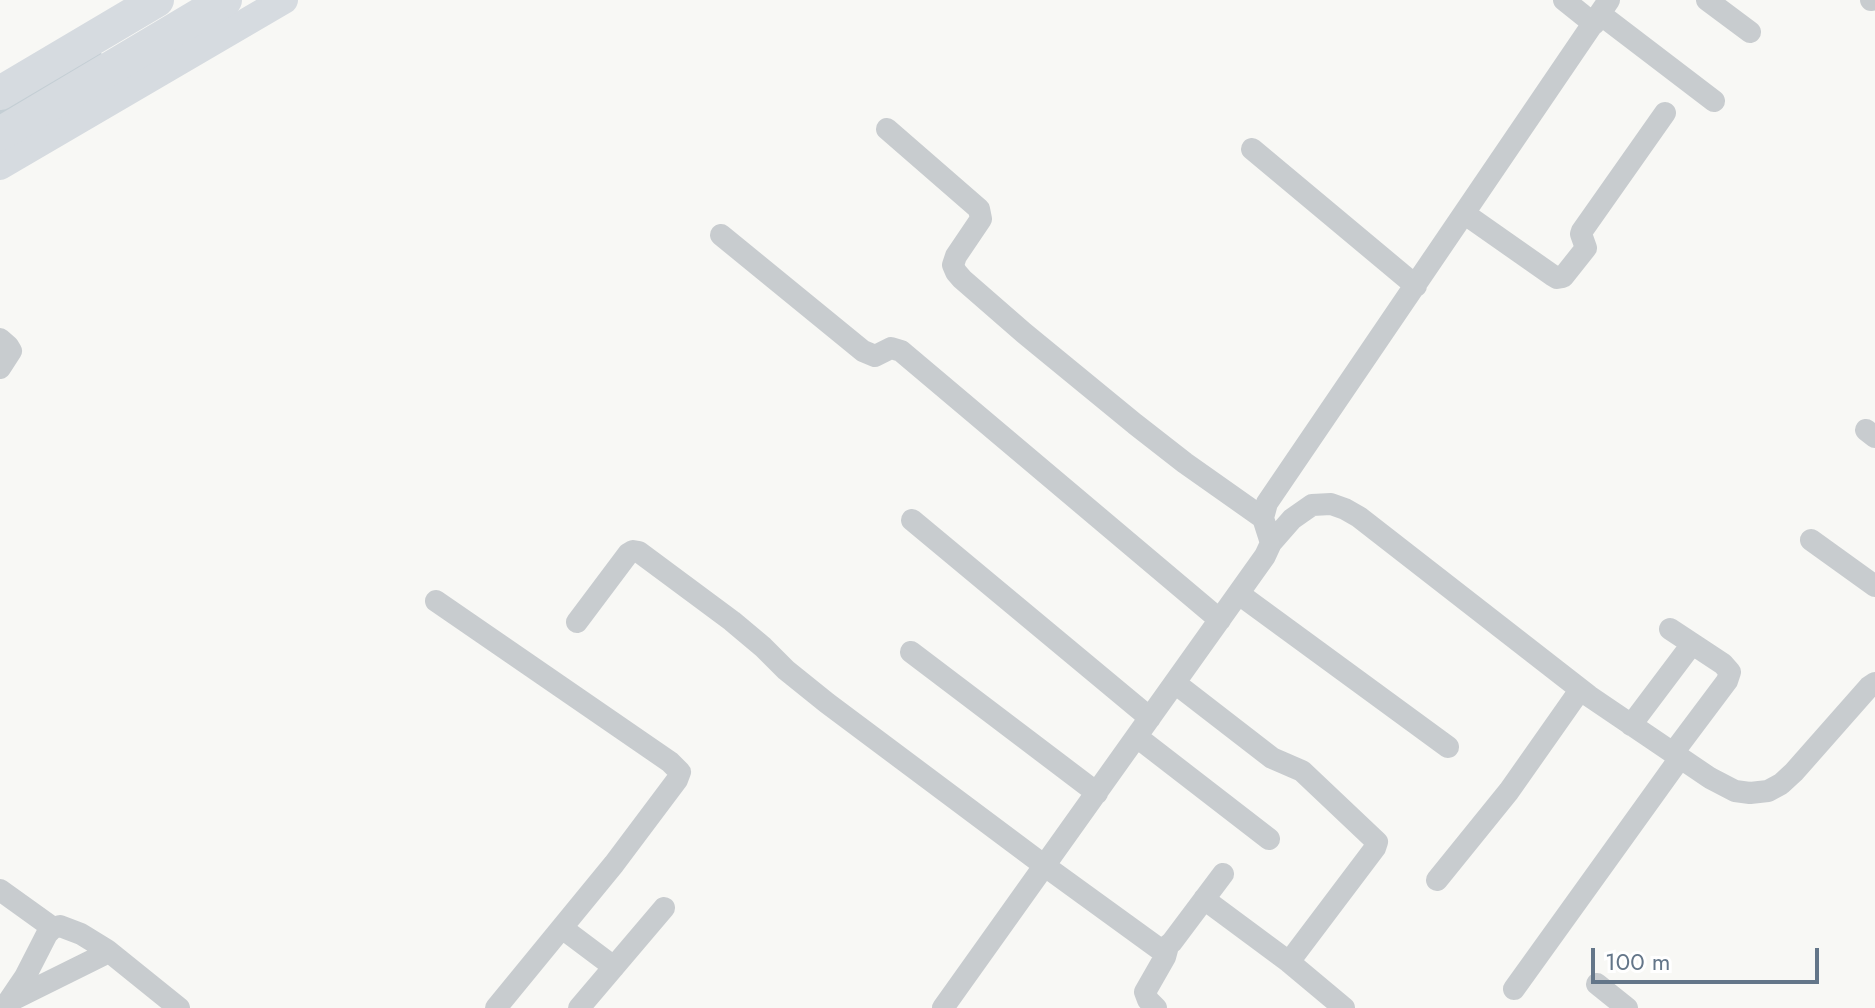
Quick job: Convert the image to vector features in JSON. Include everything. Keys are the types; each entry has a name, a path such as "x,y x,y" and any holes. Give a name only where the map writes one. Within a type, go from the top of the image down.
{"highway":[{"path":"0,93 157,0"},
{"path":"0,134 225,0"}],"main road":[{"path":"0,166 284,0"}],"street":[{"path":"1564,0 1601,12 1714,101"},
{"path":"1707,0 1750,32"},
{"path":"1271,543 1263,518 1267,503 1601,12"},
{"path":"1465,214 1552,275 1563,277 1586,248 1582,231 1665,113"},
{"path":"887,129 979,209 981,219 953,265 962,279 1135,424 1263,518"},
{"path":"1252,149 1416,286"},
{"path":"721,235 863,351 875,356 891,348 901,351 1220,620"},
{"path":"0,339 11,351 0,368"},
{"path":"943,1008 1239,594 1271,543 1292,519 1312,505 1331,504 1359,517 1580,690 1710,778 1735,791 1768,791 1781,784 1875,683"},
{"path":"912,520 1150,718"},
{"path":"1811,540 1875,586"},
{"path":"577,622 628,554 636,551 732,621 827,703 1045,866 1154,945 1161,949 1168,946"},
{"path":"1239,594 1448,747"},
{"path":"436,601 670,762 680,772 614,864 496,1008"},
{"path":"1514,989 1730,676 1728,667 1670,629"},
{"path":"1631,725 1692,644"},
{"path":"911,652 1097,793"},
{"path":"1175,683 1272,758 1302,771 1377,842 1289,962"},
{"path":"1437,880 1509,791 1580,690"},
{"path":"1137,737 1269,839"},
{"path":"1156,1008 1145,992 1168,946 1223,874"},
{"path":"0,890 53,928"},
{"path":"1204,899 1289,962 1344,1008"},
{"path":"579,1008 664,908"},
{"path":"7,1005 47,934 60,926 81,934 109,952 179,1008"},
{"path":"562,928 614,967"},
{"path":"7,1005 109,952"},
{"path":"1597,984 1627,1008"}],"waterway":[{"path":"0,114 95,58"}]}
